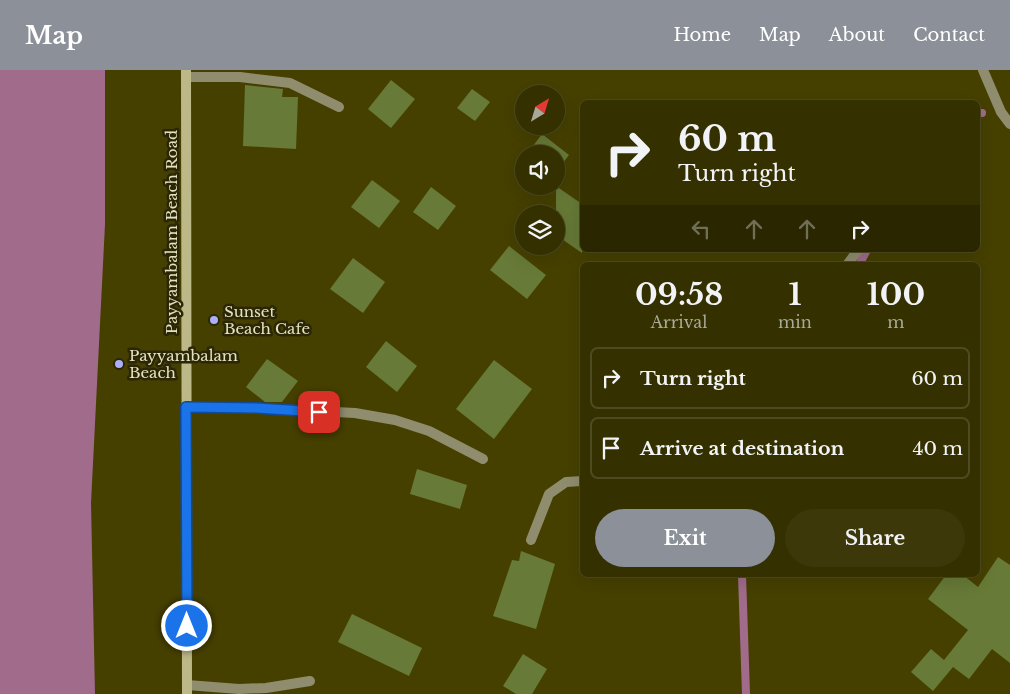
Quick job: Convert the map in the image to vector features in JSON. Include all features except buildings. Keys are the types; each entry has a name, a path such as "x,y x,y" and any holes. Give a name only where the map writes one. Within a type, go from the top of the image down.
{"main road":[{"name":"Payyambalam Beach Road","path":"186,74 187,690"}],"street":[{"path":"984,70 1001,112 1010,124"},
{"path":"186,74 240,77 290,83 339,107"},
{"path":"186,407 257,408 355,413 396,420 429,430 483,458"},
{"path":"531,540 549,494 566,482 580,482"},
{"path":"187,690 266,688 310,681"}],"shaded area":[{"path":"0,70 105,70 105,224 91,503 95,694 0,694"}],"waterway":[{"path":"861,262 866,252"},
{"path":"742,577 746,694"}],"place":[{"name":"Sunset Beach Cafe","path":"214,320"},
{"name":"Payyambalam Beach","path":"119,364"}],"route":[{"path":"187,626 186,407 257,408 319,412"}]}
